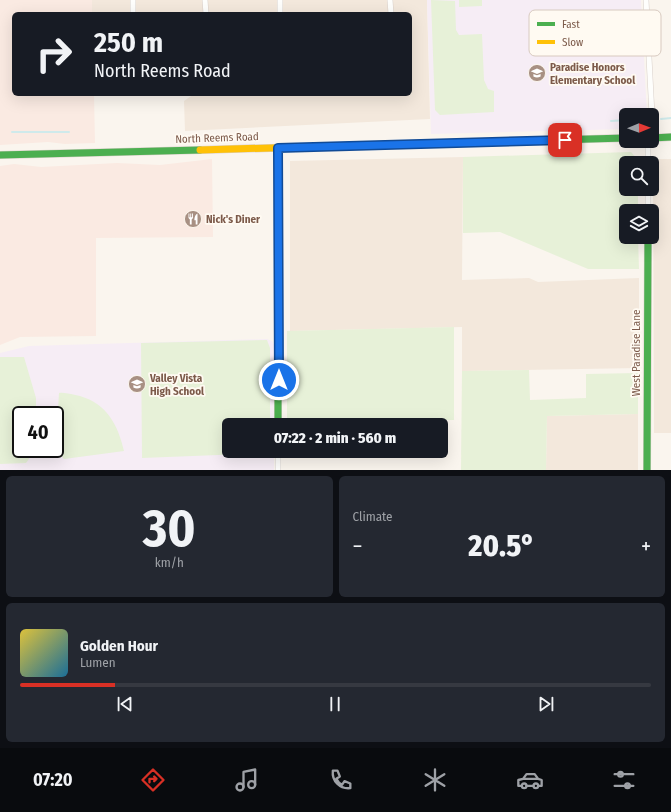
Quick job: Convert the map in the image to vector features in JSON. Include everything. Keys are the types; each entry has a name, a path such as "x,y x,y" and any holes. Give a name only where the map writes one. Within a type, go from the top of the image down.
{"main road":[{"path":"659,138 671,137"},
{"name":"North Reems Road","path":"0,155 619,138"},
{"path":"278,148 278,418"},
{"name":"West Paradise Lane","path":"647,470 648,244"}],"street":[{"path":"133,0 133,12"},
{"path":"205,0 206,12"},
{"path":"280,0 280,12"},
{"path":"390,0 391,12"},
{"path":"646,0 647,10"},
{"path":"649,56 652,108"},
{"path":"278,458 278,470"}],"shaded area":[{"path":"0,0 92,0 92,12 12,12 12,96 94,96 95,143 65,144 48,142 0,145"},
{"path":"92,0 427,0 430,119 185,131 184,101 191,96 412,96 412,12 92,12"},
{"name":"Paradise Honors Elementary School","path":"427,0 641,0 642,10 529,10 529,56 644,56 647,108 619,108 619,129 431,134"},
{"path":"463,157 462,280 529,278 538,282 639,278 639,368 462,371 462,327 290,331 290,161"},
{"path":"212,159 213,237 96,238 96,336 20,337 0,345 0,166 14,164 41,167 117,163 160,165"},
{"path":"659,159 671,159 671,433 654,433 653,244 659,244 659,204 653,204 653,196 659,196"},
{"name":"Valley Vista High School","path":"267,339 272,341 275,346 275,418 222,418 222,458 274,458 274,470 0,470 0,353 29,346"},
{"path":"638,414 638,470 546,470 547,416"}],"green space":[{"path":"431,0 455,1 456,30 459,35 482,34 484,80 488,89 494,91 494,112 440,115 435,110"},
{"path":"459,0 482,0 482,6 459,7"},
{"path":"631,152 634,156 619,156 619,196 638,196 638,204 619,204 619,244 638,244 639,269 588,269 500,232 463,233 463,157"},
{"path":"454,327 454,420 448,420 448,418 287,418 287,331"},
{"path":"267,340 270,348 270,418 222,418 222,455 142,458 141,343"},
{"path":"0,357 24,357 36,398 36,406 12,406 12,458 30,458 26,463 0,464"},
{"path":"529,370 530,400 586,398 586,374 638,373 638,414 547,416 546,470 461,470 462,371"},
{"path":"59,393 80,396 97,404 115,424 124,451 64,459 64,406 58,406"}],"waterway":[{"path":"661,119 671,118"},
{"path":"611,121 619,120"},
{"path":"12,132 69,132"}],"traffic: fast":[{"path":"659,138 671,137"},
{"path":"406,144 619,138"},
{"path":"278,148 278,418"},
{"path":"0,155 200,150"},
{"path":"647,470 648,244"}],"traffic: slow":[{"path":"200,150 406,144"}],"place":[{"name":"Paradise Honors Elementary School","path":"537,73"},
{"name":"Nick's Diner","path":"193,219"},
{"name":"Valley Vista High School","path":"137,384"}],"route":[{"path":"279,380 278,148 565,140"}]}
